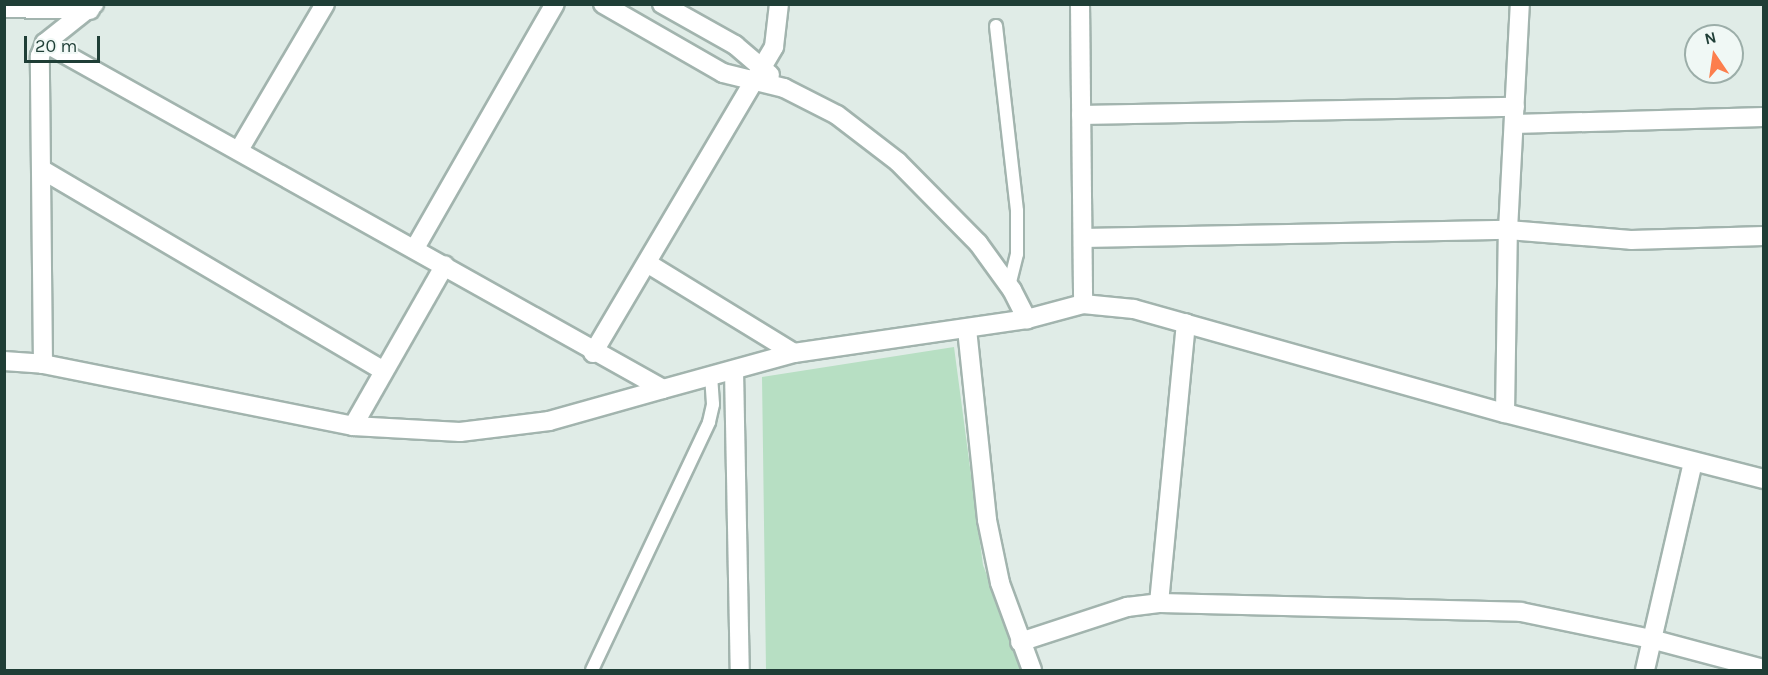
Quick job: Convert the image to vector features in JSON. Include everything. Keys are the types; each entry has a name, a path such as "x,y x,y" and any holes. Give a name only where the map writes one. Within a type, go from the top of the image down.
{"street":[{"path":"239,150 325,4"},
{"path":"415,248 555,4"},
{"path":"603,4 723,73 757,75 837,115 898,162 978,243 1009,286 1027,319"},
{"path":"662,4 735,45 757,75"},
{"path":"593,353 757,75 777,36 779,4"},
{"path":"1080,4 1083,304"},
{"path":"1505,413 1508,230 1520,4"},
{"path":"4,8 92,7"},
{"path":"43,364 40,56 45,43 92,7"},
{"path":"45,43 415,248 593,353 663,389"},
{"path":"1081,115 1764,117"},
{"path":"41,169 384,371"},
{"path":"1083,238 1508,230 1630,240 1764,236"},
{"path":"647,263 794,353"},
{"path":"353,426 445,265"},
{"path":"4,361 43,364 353,426 460,432 510,428 580,415 663,389 794,353 1027,319 1083,304 1134,309 1505,413 1764,479"},
{"path":"1159,603 1186,323"},
{"path":"967,329 987,520 1000,583 1032,670"},
{"path":"734,370 741,670"},
{"path":"1645,670 1650,639 1693,462"},
{"path":"1020,642 1127,607 1159,603 1521,612 1650,639 1764,669"}],"lane":[{"path":"996,26 1017,211 1017,254 1009,286"},
{"path":"592,670 709,422 713,404 711,376"}],"green space":[{"path":"954,347 983,565 1023,670 766,670 762,377"}]}
